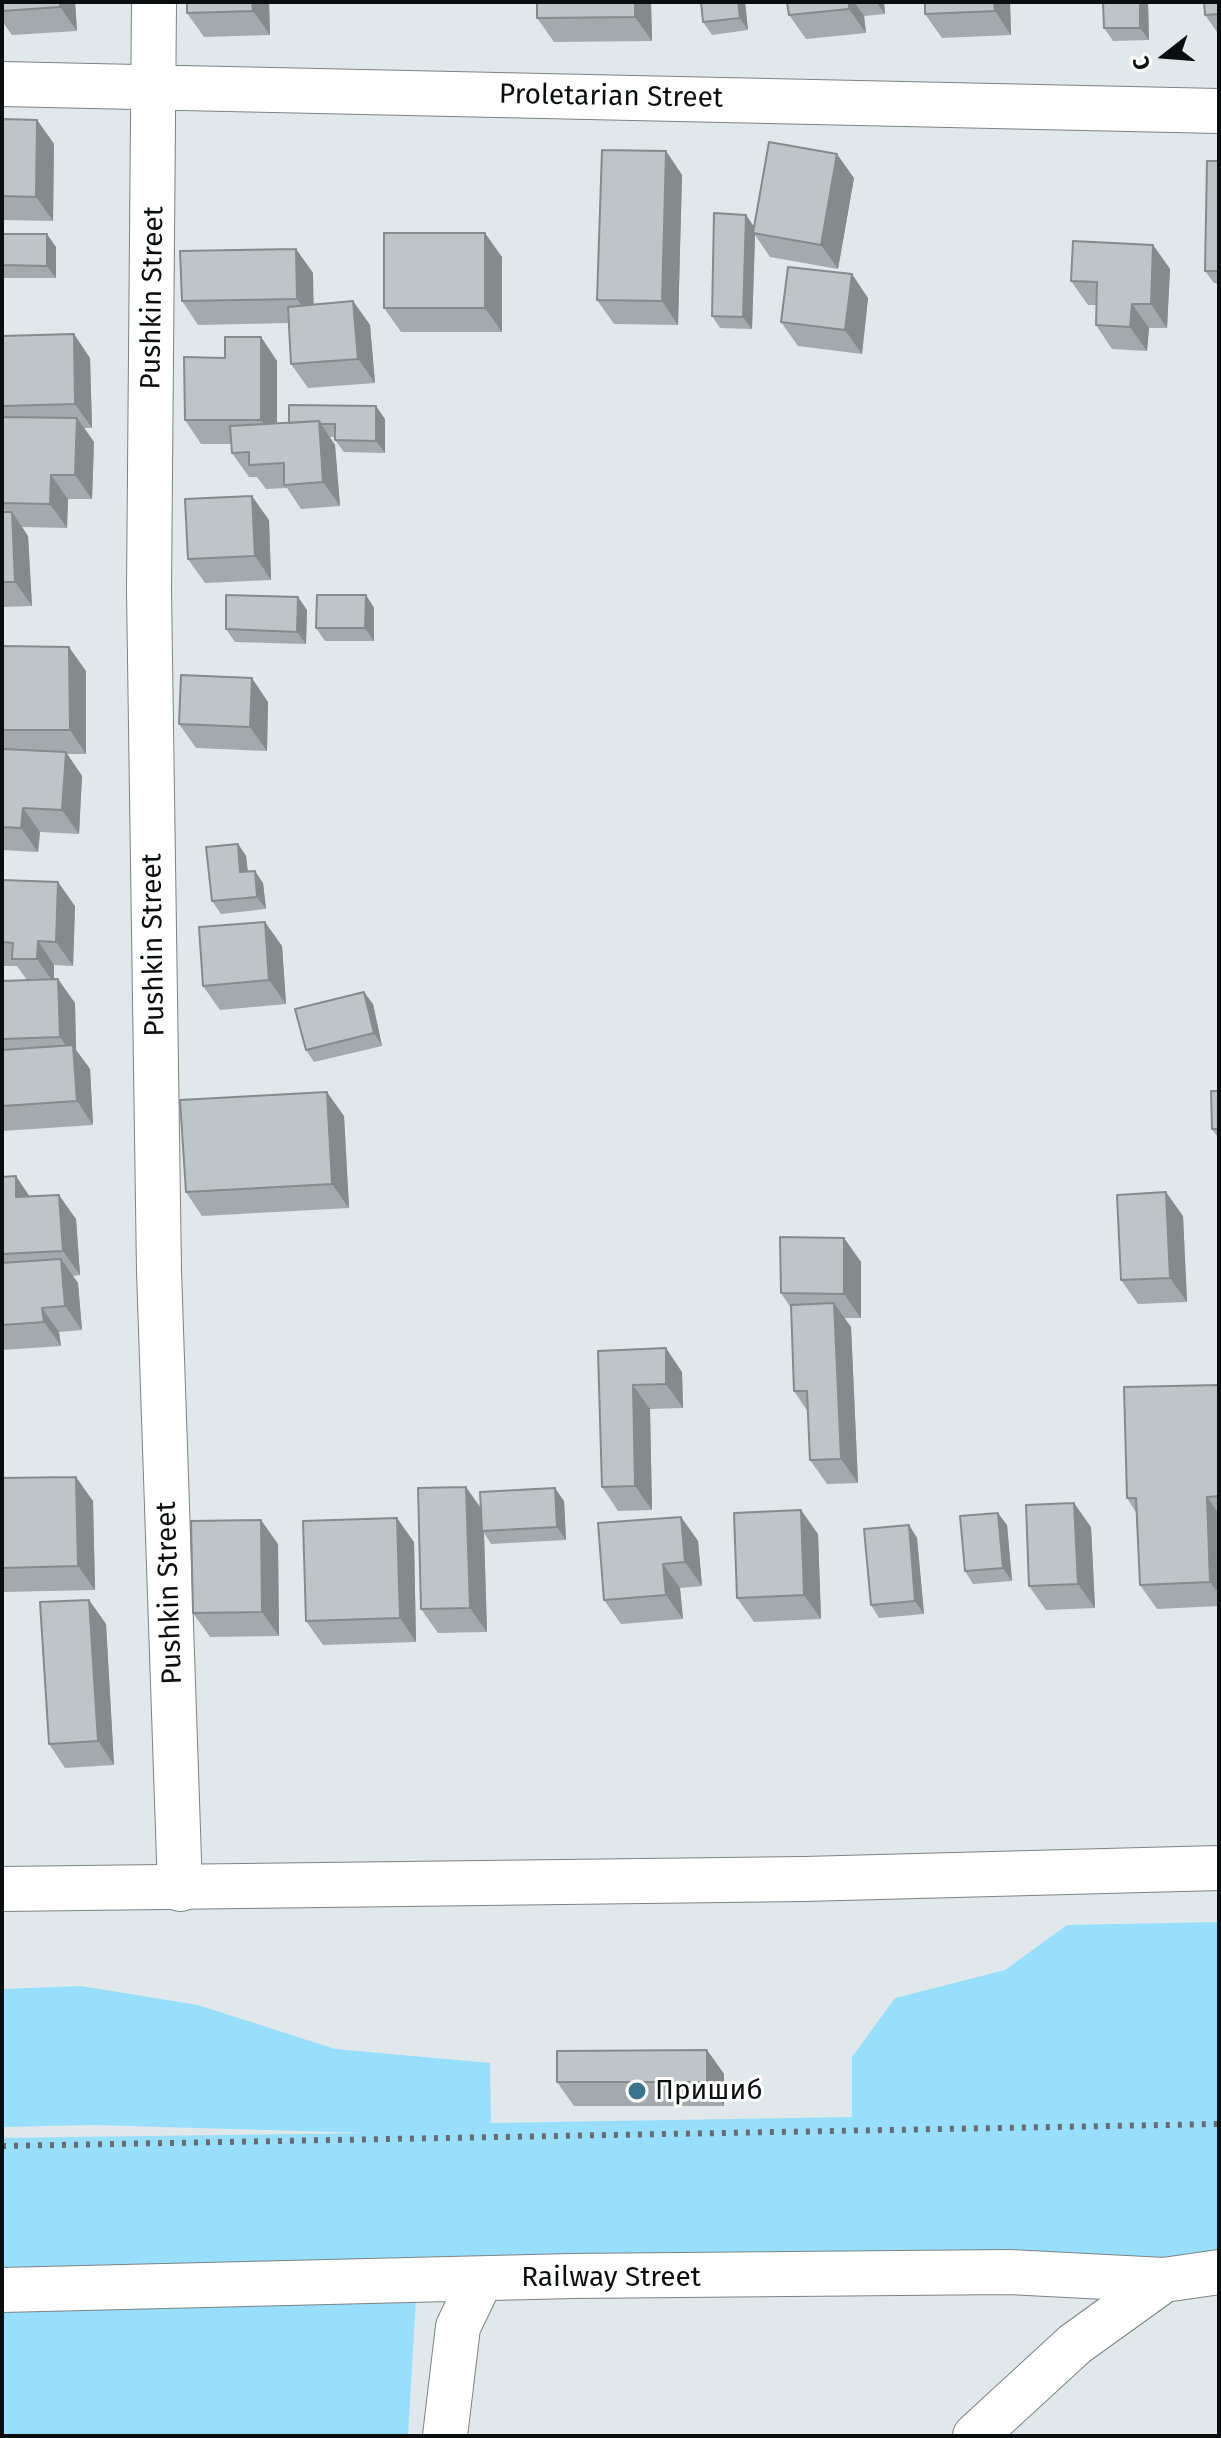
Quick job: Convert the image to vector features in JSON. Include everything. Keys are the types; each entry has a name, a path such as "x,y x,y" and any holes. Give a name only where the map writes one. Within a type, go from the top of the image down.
{"street":[{"name":"Pushkin Street","path":"154,2 156,87 149,590 158,1239 180,1889"},
{"name":"Proletarian Street","path":"2,84 1219,111"},
{"path":"2,1889 804,1879 1219,1868"},
{"name":"Railway Street","path":"2,2290 481,2279 1009,2272 1164,2280 1219,2272"},
{"path":"445,2436 445,2415 458,2327 481,2279"},
{"path":"975,2436 1075,2344 1164,2280"}],"shaded area":[{"path":"1219,1922 1219,2272 417,2281 408,2436 2,2436 2,2138 369,2133 95,2125 2,2127 2,1989 81,1986 198,2005 335,2049 490,2063 491,2123 852,2117 852,2057 895,1998 1005,1970 1067,1925"}],"building":[{"path":"2,2 60,2 60,7 2,11"},
{"path":"187,2 252,2 253,11 187,13"},
{"path":"537,2 635,2 635,17 537,18"},
{"path":"701,2 738,2 740,18 703,22"},
{"path":"787,2 849,2 849,9 789,15"},
{"path":"925,2 994,2 995,11 925,14"},
{"path":"1103,2 1140,2 1140,28 1104,28"},
{"path":"1204,2 1219,2 1219,14 1205,15"},
{"path":"2,119 37,120 36,197 2,196"},
{"path":"769,142 837,154 821,245 753,233"},
{"path":"602,150 666,151 662,301 597,300"},
{"path":"1207,161 1219,161 1219,271 1205,271"},
{"path":"714,213 746,215 743,317 712,316"},
{"path":"384,233 485,233 485,308 384,308"},
{"path":"2,234 47,234 47,266 2,265"},
{"path":"1073,241 1153,245 1151,304 1132,304 1130,327 1096,325 1097,282 1071,281"},
{"path":"296,249 297,299 182,301 180,251"},
{"path":"788,267 852,274 845,330 781,322"},
{"path":"353,301 358,359 291,364 288,307"},
{"path":"74,334 75,404 2,406 2,336"},
{"path":"225,337 261,337 261,420 185,420 184,357 225,358"},
{"path":"289,405 376,406 376,441 335,440 335,424 321,424 319,421 289,423"},
{"path":"2,417 77,418 75,475 51,475 50,504 2,503"},
{"path":"319,421 323,482 284,485 284,463 249,465 249,452 232,453 230,426"},
{"path":"252,496 255,556 188,559 185,499"},
{"path":"2,512 12,512 15,582 2,582"},
{"path":"226,595 298,597 297,632 226,629"},
{"path":"317,595 366,595 365,628 316,628"},
{"path":"2,646 69,647 70,730 2,730"},
{"path":"181,675 252,678 250,727 179,724"},
{"path":"2,749 66,752 62,810 23,808 21,828 2,827"},
{"path":"238,844 240,872 255,871 257,897 212,901 206,847"},
{"path":"2,880 58,882 56,942 38,941 37,959 12,959 13,943 2,942"},
{"path":"265,922 269,980 203,986 199,927"},
{"path":"58,979 60,1037 2,1039 2,981"},
{"path":"364,992 374,1033 306,1050 295,1009"},
{"path":"73,1045 77,1101 2,1106 2,1050"},
{"path":"1211,1091 1219,1091 1219,1129 1212,1129"},
{"path":"327,1092 332,1184 186,1192 180,1100"},
{"path":"16,1176 16,1197 59,1195 63,1251 2,1254 2,1177"},
{"path":"1166,1192 1170,1278 1121,1280 1117,1195"},
{"path":"780,1237 844,1238 844,1294 781,1293"},
{"path":"61,1259 65,1306 42,1308 44,1322 2,1325 2,1263"},
{"path":"834,1303 841,1459 810,1460 807,1391 794,1391 791,1305"},
{"path":"666,1348 666,1384 633,1385 635,1486 602,1487 598,1351"},
{"path":"1219,1385 1219,1496 1207,1497 1210,1582 1140,1585 1136,1498 1127,1498 1124,1387"},
{"path":"76,1477 78,1566 2,1568 2,1478"},
{"path":"466,1487 470,1608 421,1609 418,1488"},
{"path":"555,1488 557,1527 482,1531 480,1492"},
{"path":"1074,1503 1078,1584 1029,1586 1026,1505"},
{"path":"801,1510 804,1595 737,1598 734,1513"},
{"path":"998,1513 1003,1568 965,1571 960,1516"},
{"path":"681,1517 685,1562 663,1564 666,1595 604,1600 598,1523"},
{"path":"397,1518 400,1618 306,1621 303,1521"},
{"path":"261,1520 262,1612 193,1613 191,1521"},
{"path":"909,1525 915,1601 871,1605 864,1529"},
{"path":"89,1600 98,1741 49,1744 40,1602"},
{"path":"707,2050 707,2082 557,2082 557,2051"}],"railway":[{"path":"2,2146 1219,2124"}],"place":[{"name":"Пришиб","path":"637,2091"}]}
